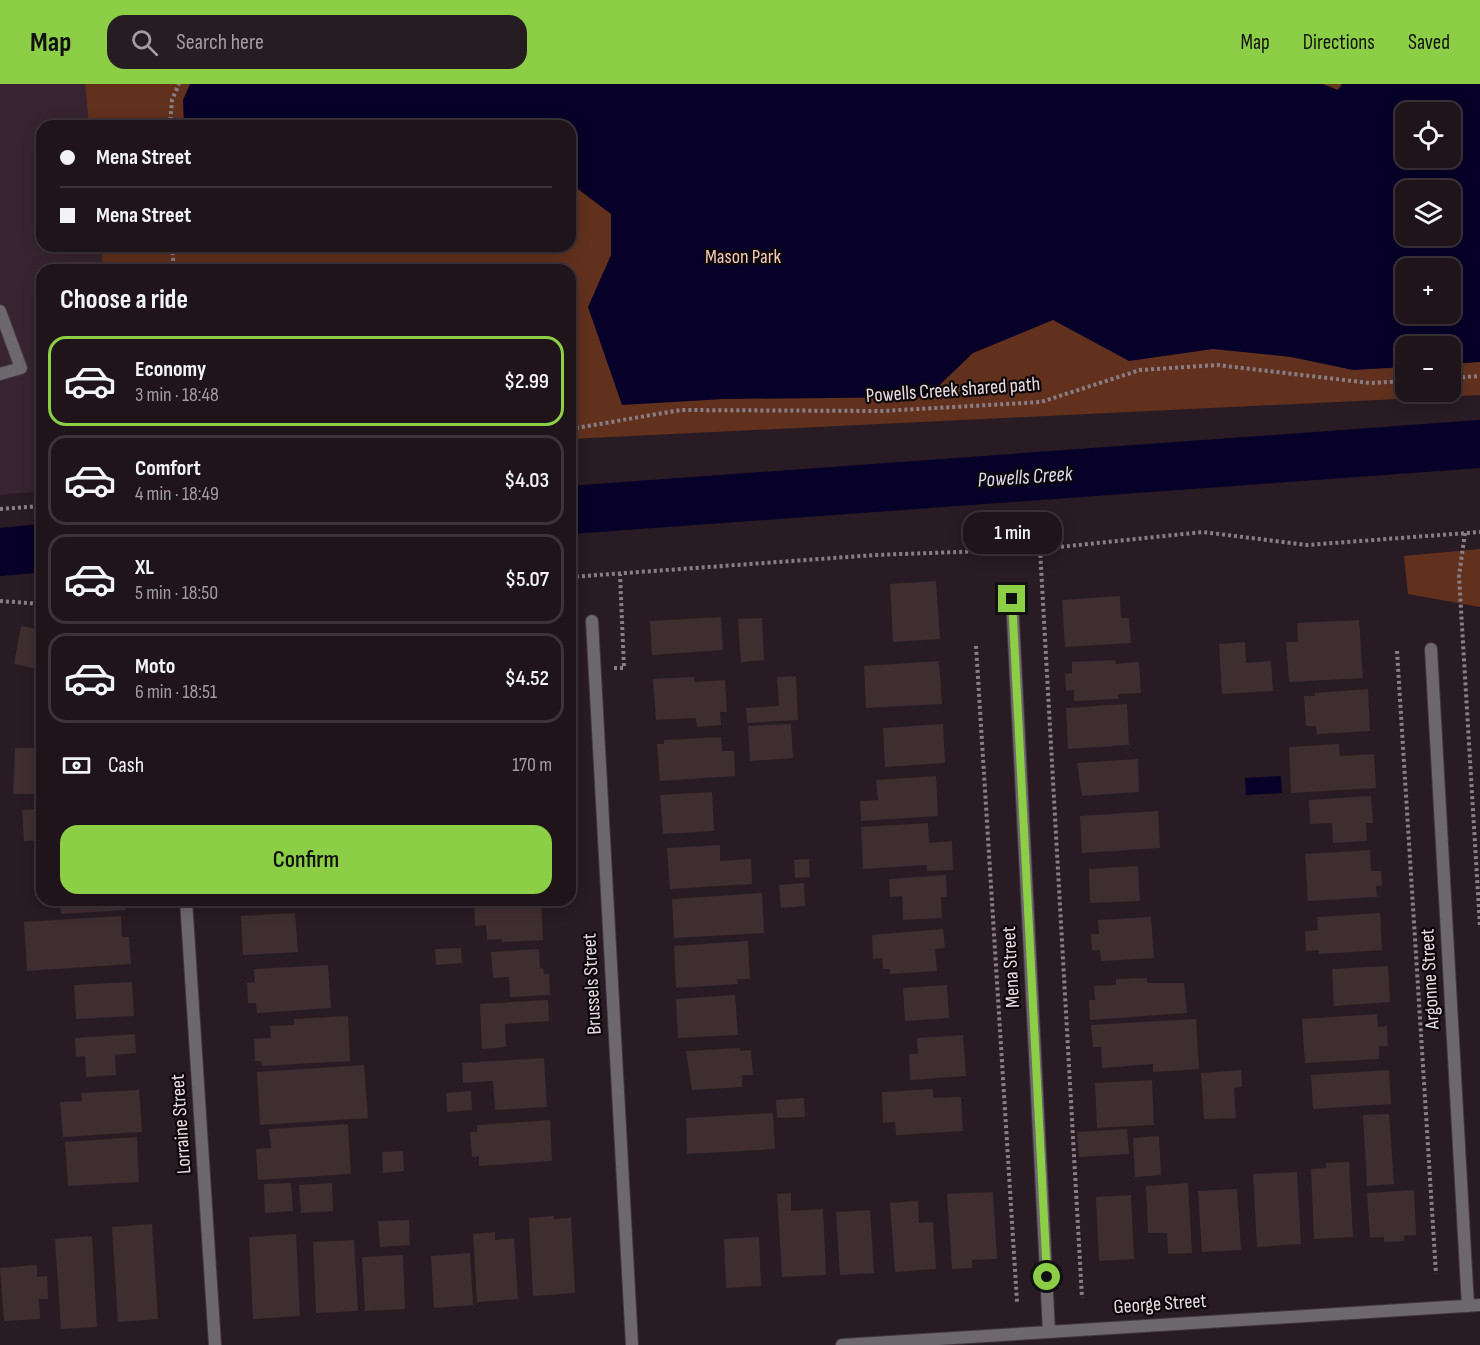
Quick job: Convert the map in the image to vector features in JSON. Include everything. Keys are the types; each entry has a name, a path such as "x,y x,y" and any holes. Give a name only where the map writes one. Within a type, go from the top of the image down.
{"street":[{"path":"0,311 21,368 0,374"},
{"name":"Mena Street","path":"1012,599 1049,1332"},
{"name":"Brussels Street","path":"591,621 632,1345"},
{"name":"Argonne Street","path":"1431,649 1474,1305"},
{"name":"Lorraine Street","path":"186,906 215,1345"},
{"name":"George Street","path":"842,1345 1474,1305"}],"path":[{"path":"170,120 172,100 179,84"},
{"name":"Powells Creek shared path","path":"576,428 681,410 883,411 1041,402 1140,370 1217,365 1370,383 1395,382"},
{"path":"1461,377 1480,376"},
{"path":"0,509 36,506"},
{"path":"576,577 875,555 1040,549 1203,532 1307,545 1480,532"},
{"path":"1465,533 1459,576 1480,927"},
{"path":"1040,549 1082,1298"},
{"path":"594,669 624,668 620,574"},
{"path":"0,601 36,604"},
{"path":"976,646 1017,1302"},
{"path":"1397,651 1436,1274"}],"shaded area":[{"path":"0,84 85,84 88,120 36,120 36,252 102,252 102,264 36,264 36,492 0,495"},
{"name":"Mason Park","path":"190,84 1323,84 1338,90 1342,84 1480,84 1480,362 1461,363 1461,336 1395,336 1395,368 1353,370 1291,357 1213,349 1129,361 1053,320 973,353 927,397 724,399 622,405 588,307 611,255 611,214 576,188 576,120 184,120 183,100"},
{"path":"1281,776 1282,793 1246,795 1245,778"}],"green space":[{"name":"Mason Park","path":"85,84 1480,84 1480,395 1461,396 1461,336 1395,336 1395,399 576,439 576,264 102,264 102,252 576,252 576,120 88,120"},
{"path":"1480,549 1480,607 1408,594 1404,556"}],"building":[{"path":"936,581 940,639 893,642 890,584"},
{"path":"1120,596 1121,618 1129,618 1131,643 1065,647 1062,600"},
{"path":"721,617 723,650 652,655 650,621"},
{"path":"762,618 764,660 741,662 738,619"},
{"path":"1359,620 1363,678 1289,682 1286,642 1298,642 1297,623"},
{"path":"21,626 36,629 36,669 14,664"},
{"path":"1245,642 1246,663 1271,661 1273,691 1222,694 1219,644"},
{"path":"1115,660 1116,664 1139,662 1141,693 1118,694 1118,699 1074,701 1074,690 1066,691 1065,674 1072,673 1072,662"},
{"path":"939,661 942,704 866,708 864,666"},
{"path":"796,676 798,720 747,723 746,708 779,706 777,677"},
{"path":"694,677 695,682 725,680 727,712 720,712 721,725 697,727 696,718 656,720 653,679"},
{"path":"1368,689 1370,731 1317,734 1316,726 1306,726 1304,696 1315,696 1314,693"},
{"path":"1127,704 1129,745 1068,749 1066,708"},
{"path":"791,724 793,758 750,761 748,726"},
{"path":"943,724 945,763 885,767 883,728"},
{"path":"721,737 722,751 734,751 735,776 660,781 657,744 664,744 664,740"},
{"path":"1339,744 1340,756 1374,754 1376,788 1291,793 1289,747"},
{"path":"15,748 36,748 36,794 13,794"},
{"path":"1138,759 1139,792 1082,796 1077,763"},
{"path":"936,776 938,816 861,821 860,801 878,800 876,780"},
{"path":"712,792 714,831 663,834 660,795"},
{"path":"1371,796 1373,823 1366,823 1367,841 1333,843 1332,823 1310,824 1309,800"},
{"path":"36,809 36,840 24,841 22,810"},
{"path":"1158,811 1160,848 1082,853 1080,816"},
{"path":"928,823 929,843 952,841 953,870 927,871 927,865 863,869 861,827"},
{"path":"720,845 720,861 751,859 752,884 670,889 667,848"},
{"path":"1370,850 1371,871 1381,871 1382,885 1376,886 1377,897 1308,901 1305,854"},
{"path":"809,859 810,877 795,878 794,860"},
{"path":"1138,866 1140,901 1090,903 1089,869"},
{"path":"946,875 947,897 941,897 942,918 903,920 902,896 890,897 889,879"},
{"path":"804,883 805,906 781,908 779,885"},
{"path":"762,893 764,933 674,938 672,899"},
{"path":"60,906 126,906 126,910 61,914"},
{"path":"474,906 541,906 543,940 502,942 502,939 487,940 486,925 475,926"},
{"path":"295,913 298,952 243,955 241,916"},
{"path":"1380,913 1382,950 1319,954 1319,950 1306,951 1305,931 1318,930 1317,917"},
{"path":"121,916 122,937 129,937 131,964 27,971 24,922"},
{"path":"1151,917 1154,958 1101,961 1100,950 1092,950 1091,934 1099,934 1098,920"},
{"path":"943,929 945,948 935,949 937,971 890,974 890,969 883,969 882,958 873,959 872,935"},
{"path":"748,941 750,979 737,979 738,984 676,988 674,946"},
{"path":"461,948 462,963 436,965 435,949"},
{"path":"539,949 540,969 543,968 544,974 549,974 550,995 510,997 509,977 493,978 491,952"},
{"path":"328,965 331,1008 257,1013 256,1003 248,1003 247,983 255,982 254,969"},
{"path":"1388,966 1390,1002 1334,1006 1332,969"},
{"path":"1147,978 1147,983 1184,983 1187,1013 1090,1020 1089,1000 1095,1000 1094,986 1116,985 1116,979"},
{"path":"132,982 134,1016 76,1019 74,985"},
{"path":"947,985 949,1018 905,1021 903,988"},
{"path":"735,995 738,1035 678,1038 676,999"},
{"path":"548,1000 549,1021 505,1024 506,1047 482,1049 480,1004"},
{"path":"1377,1014 1378,1027 1387,1026 1388,1046 1379,1046 1379,1059 1305,1063 1302,1019"},
{"path":"348,1016 350,1061 262,1066 261,1061 255,1061 254,1039 271,1038 270,1026 294,1025 294,1019"},
{"path":"1196,1019 1199,1069 1153,1072 1153,1064 1102,1068 1101,1047 1093,1047 1091,1025"},
{"path":"135,1034 136,1053 115,1055 116,1075 86,1077 85,1056 76,1057 75,1038"},
{"path":"963,1035 966,1076 910,1080 909,1054 918,1054 917,1038"},
{"path":"740,1048 740,1051 751,1050 753,1075 742,1075 742,1087 692,1090 686,1051"},
{"path":"544,1058 547,1107 495,1110 493,1081 463,1083 462,1063"},
{"path":"364,1065 368,1118 260,1125 257,1072"},
{"path":"1241,1070 1242,1087 1234,1088 1236,1118 1204,1119 1201,1073"},
{"path":"1389,1070 1391,1104 1313,1109 1311,1075"},
{"path":"1152,1080 1154,1125 1097,1128 1095,1083"},
{"path":"933,1089 933,1098 961,1097 963,1131 896,1135 895,1122 883,1123 882,1092"},
{"path":"139,1090 142,1132 63,1137 60,1102 82,1101 81,1093"},
{"path":"471,1091 472,1110 447,1112 446,1093"},
{"path":"804,1098 805,1117 777,1118 776,1100"},
{"path":"773,1113 775,1149 687,1154 686,1118"},
{"path":"1389,1114 1394,1184 1367,1186 1363,1115"},
{"path":"550,1120 552,1161 479,1166 479,1156 472,1157 470,1132 477,1132 477,1125"},
{"path":"348,1124 351,1174 258,1180 256,1149 271,1148 269,1129"},
{"path":"1127,1129 1129,1154 1079,1157 1077,1132"},
{"path":"1159,1136 1161,1175 1135,1177 1133,1138"},
{"path":"137,1137 139,1182 68,1186 65,1142"},
{"path":"403,1151 404,1171 383,1173 382,1152"},
{"path":"1349,1162 1353,1237 1314,1239 1311,1169 1326,1168 1326,1163"},
{"path":"1297,1172 1301,1244 1257,1247 1253,1174"},
{"path":"291,1183 293,1211 265,1213 264,1184"},
{"path":"332,1183 333,1211 301,1213 299,1185"},
{"path":"1188,1183 1192,1253 1168,1254 1167,1233 1148,1233 1146,1186"},
{"path":"1237,1189 1241,1250 1202,1252 1198,1191"},
{"path":"1414,1190 1416,1235 1404,1236 1404,1241 1384,1242 1384,1237 1370,1238 1367,1193"},
{"path":"993,1192 997,1259 972,1260 972,1268 952,1269 947,1194"},
{"path":"791,1193 791,1211 823,1209 826,1275 782,1277 777,1194"},
{"path":"1131,1195 1134,1259 1099,1261 1096,1197"},
{"path":"918,1201 919,1223 933,1222 936,1269 895,1272 890,1203"},
{"path":"870,1210 874,1273 840,1275 836,1212"},
{"path":"554,1216 554,1219 571,1218 575,1293 533,1296 529,1218"},
{"path":"409,1220 410,1245 380,1247 378,1221"},
{"path":"152,1224 158,1319 118,1322 112,1227"},
{"path":"495,1232 495,1240 514,1238 518,1299 477,1302 473,1234"},
{"path":"296,1234 300,1316 253,1319 249,1237"},
{"path":"92,1236 97,1327 61,1329 55,1239"},
{"path":"759,1237 761,1286 726,1288 724,1239"},
{"path":"354,1240 358,1311 316,1313 313,1242"},
{"path":"470,1253 473,1305 434,1308 431,1256"},
{"path":"403,1255 405,1309 365,1311 362,1257"},
{"path":"37,1265 37,1277 47,1276 48,1299 39,1299 40,1319 4,1321 0,1268"}],"waterway":[{"name":"Powells Creek","path":"576,510 1480,444"},
{"name":"Powells Creek","path":"0,552 36,549"}],"route":[{"path":"1012,599 1047,1277"}]}
